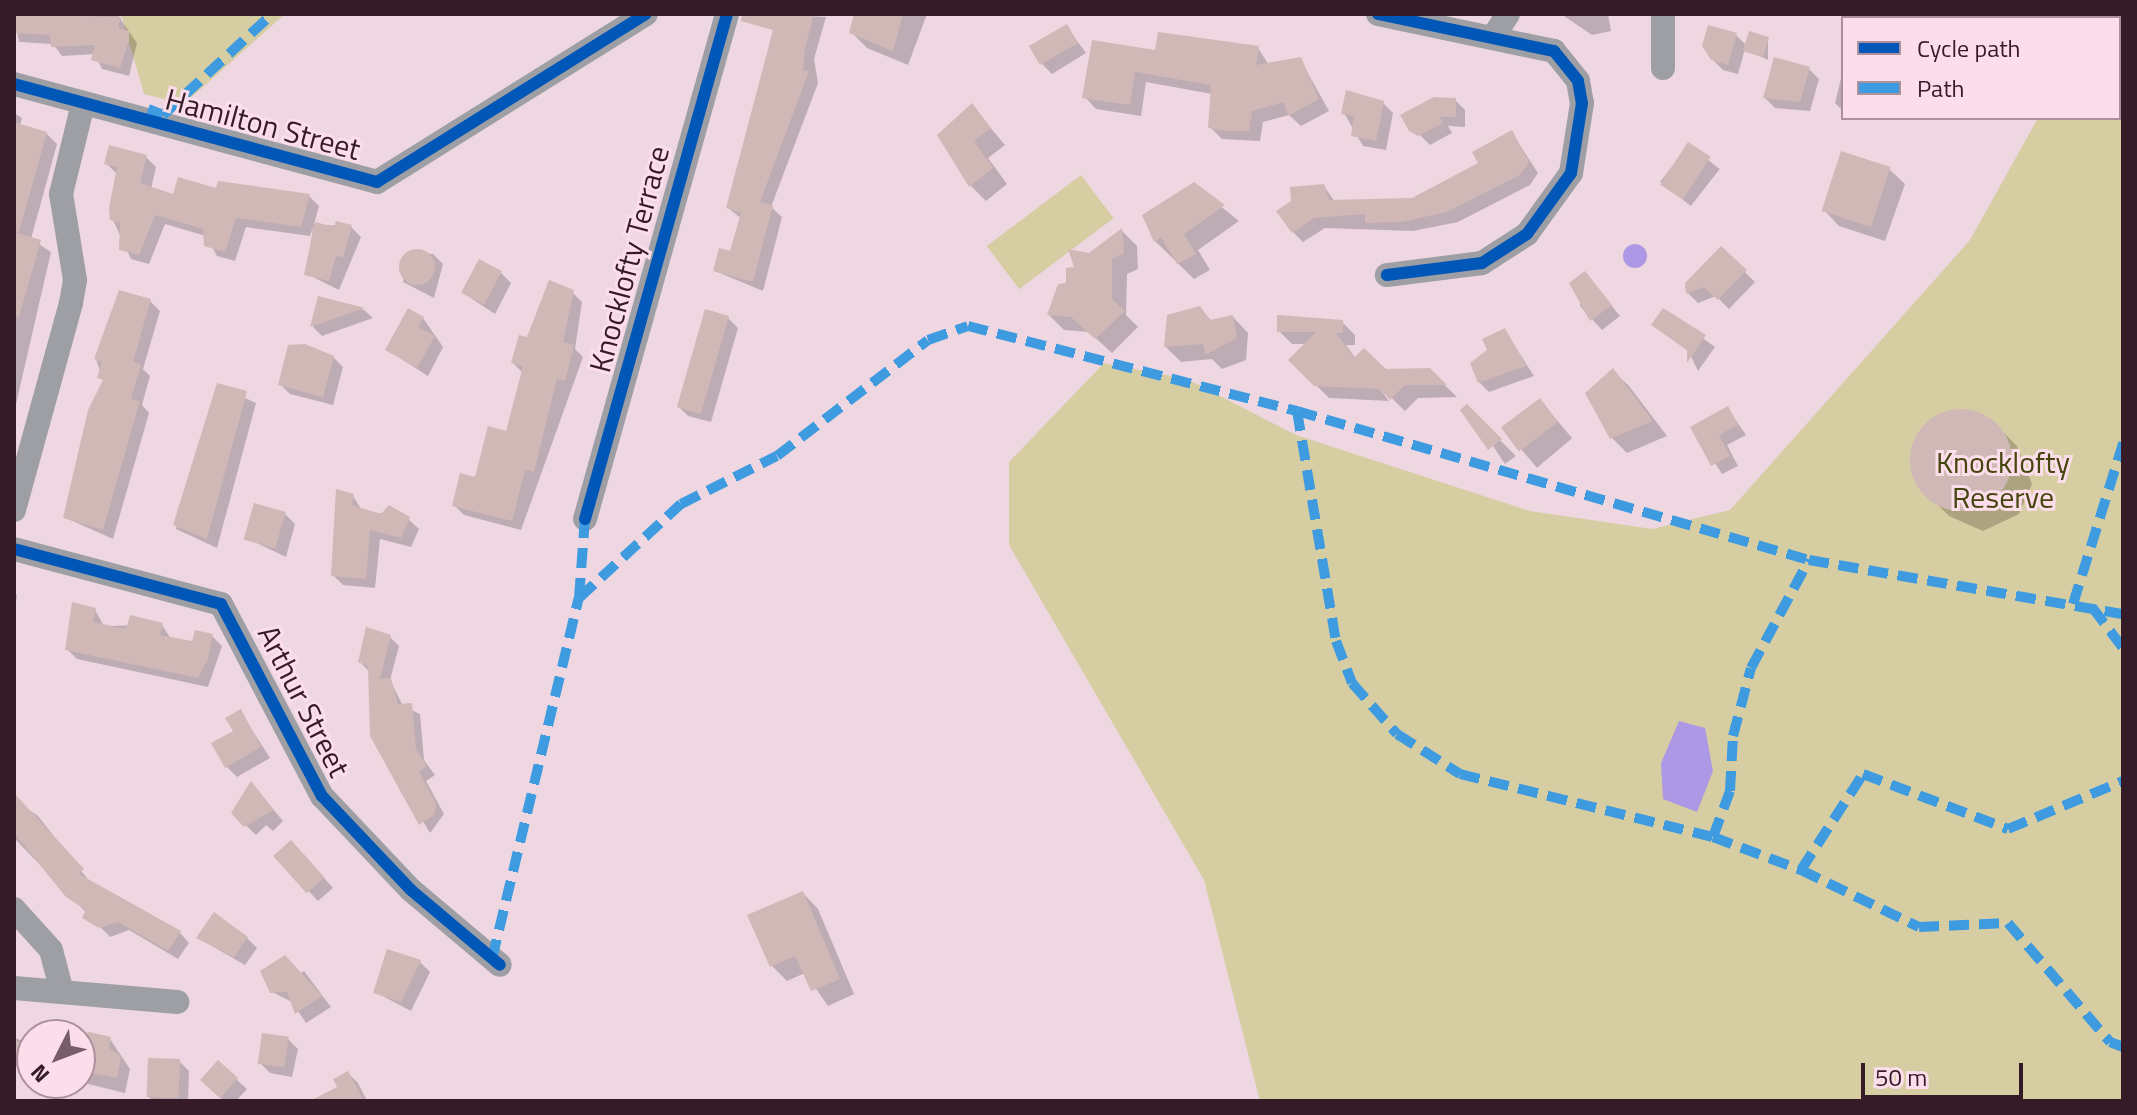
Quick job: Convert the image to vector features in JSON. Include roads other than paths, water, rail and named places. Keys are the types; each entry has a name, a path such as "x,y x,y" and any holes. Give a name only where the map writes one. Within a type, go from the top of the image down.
{"street":[{"name":"Hamilton Street","path":"14,84 377,182 646,14"},
{"name":"Knocklofty Terrace","path":"585,519 727,14"},
{"path":"1378,14 1502,24 1554,51 1578,81 1583,125 1571,173 1527,234 1482,263 1387,275"},
{"path":"1663,14 1663,68"},
{"path":"14,510 73,291 61,194 83,104"},
{"name":"Arthur Street","path":"14,549 221,604 322,796 411,890 500,965"},
{"path":"14,909 51,950 62,992"},
{"path":"14,988 177,1002"}],"park label":[{"name":"Knocklofty Reserve","path":"2003,479"}]}
